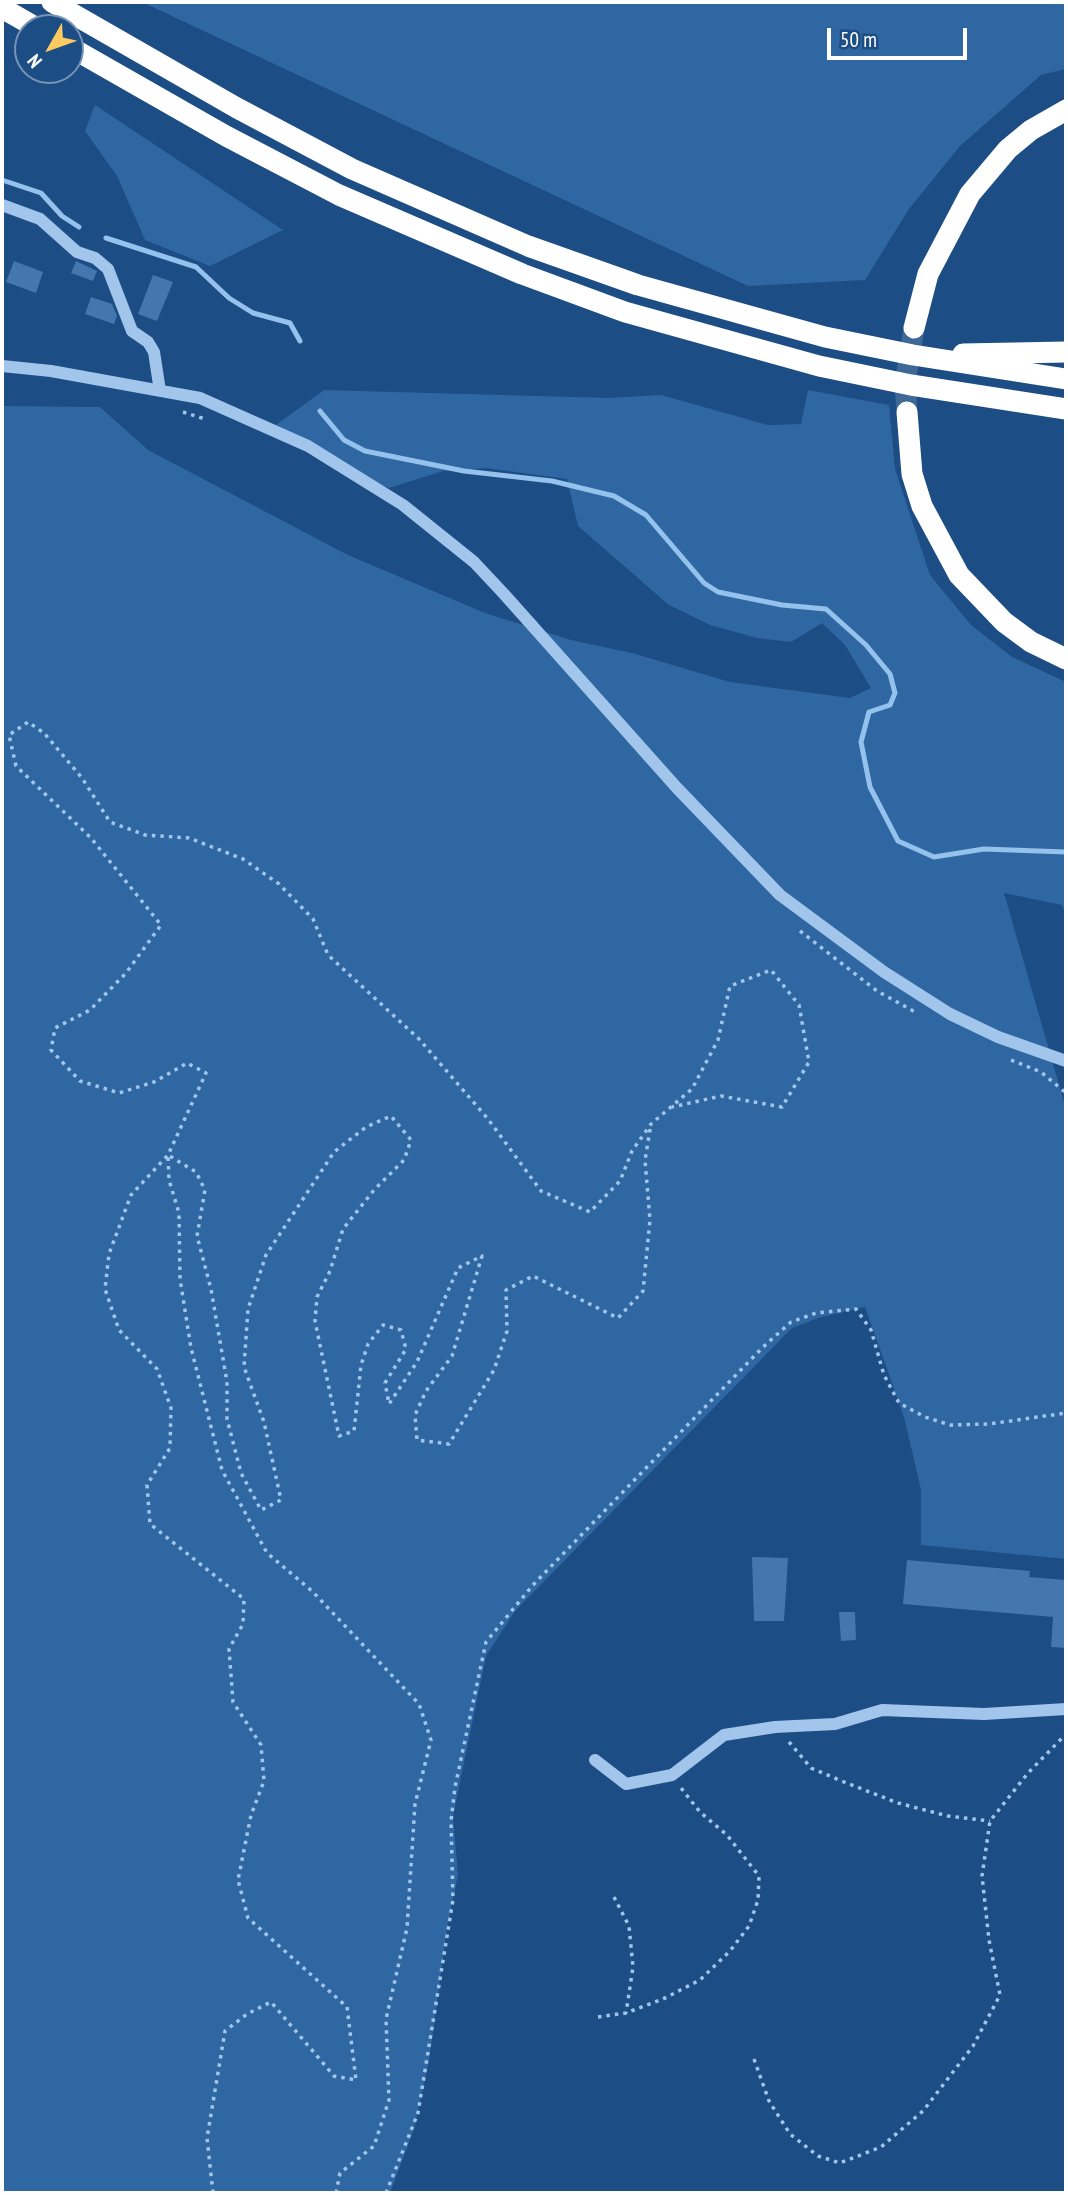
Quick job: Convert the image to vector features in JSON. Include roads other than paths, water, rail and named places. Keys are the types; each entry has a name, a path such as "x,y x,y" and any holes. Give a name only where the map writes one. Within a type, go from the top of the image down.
{"highway":[{"path":"52,2 237,108 352,169 515,240 638,285 745,317 913,355 1066,379"},
{"path":"84,55 226,136 339,195 422,233 586,298 625,312 819,366 1056,408 1066,414"},
{"path":"914,328 928,274 970,194 1008,149 1031,130 1066,110"},
{"path":"913,355 1066,352"},
{"path":"907,412 910,462 922,506 959,575 1004,622 1031,642 1066,659"}],"street":[{"path":"2,205 40,219 77,252 95,258 108,269 132,331 148,342 153,352 160,391"},
{"path":"2,366 51,371 200,398 296,441 403,505 474,562 677,788 780,895 874,965 950,1014 998,1037 1066,1061"},
{"path":"596,1760 626,1784 671,1775 724,1735 775,1727 835,1724 882,1710 984,1714 1066,1709"}],"waterway":[{"path":"2,180 41,193 62,216 79,227"},
{"path":"106,238 196,267 229,298 253,313 290,323 300,341"},
{"path":"320,411 344,440 365,451 464,471 552,481 614,496 646,515 704,583 718,592 782,605 826,609 866,645 890,674 895,693 890,705 869,712 861,742 870,787 898,841 934,857 984,849 1066,852"}],"tunnel":[{"path":"907,412 905,384 914,328"}]}
